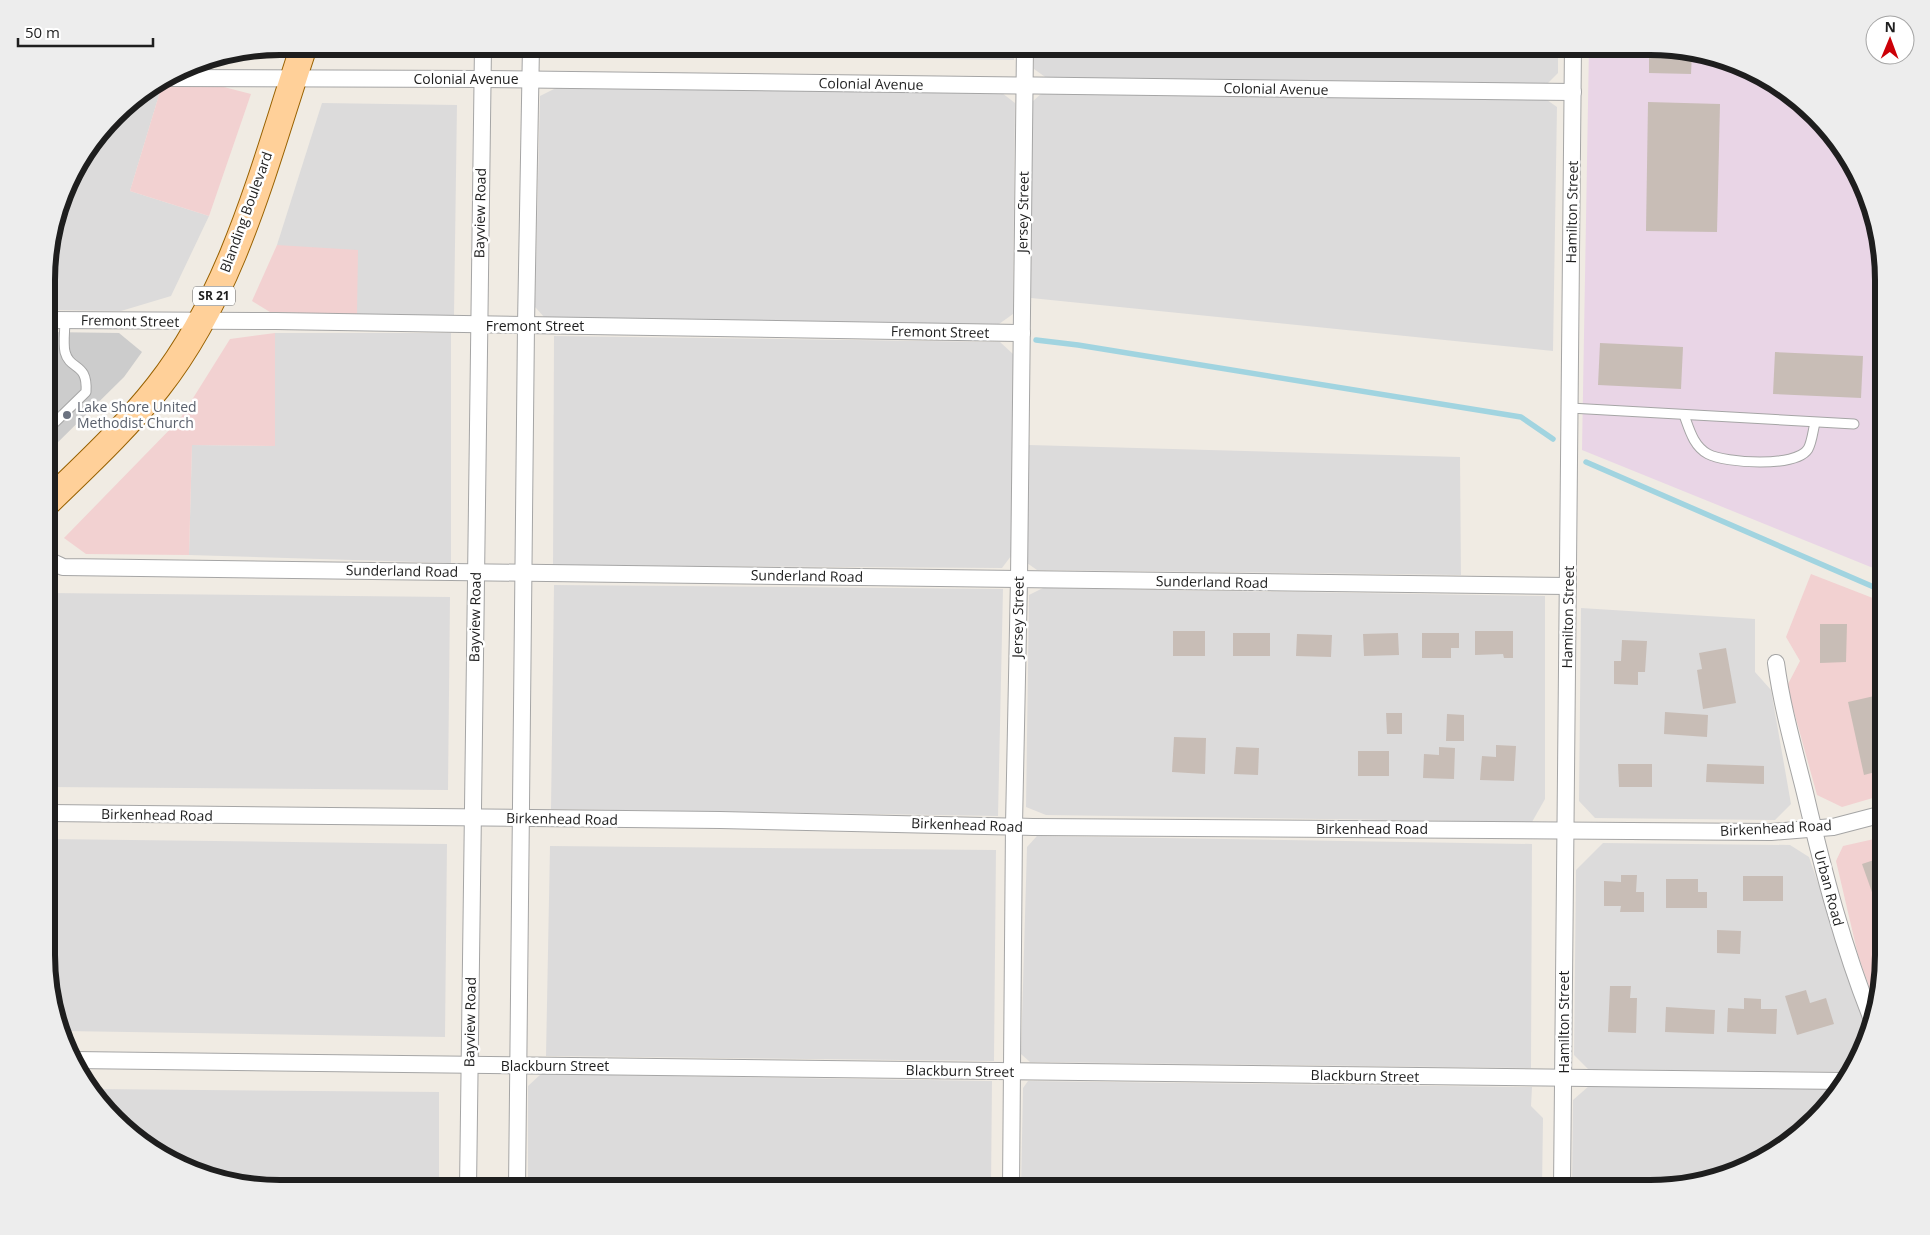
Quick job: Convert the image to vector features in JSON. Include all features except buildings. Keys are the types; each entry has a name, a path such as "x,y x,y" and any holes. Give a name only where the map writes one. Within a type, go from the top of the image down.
{"main road":[{"name":"Blanding Boulevard","path":"55,495 135,414 159,386 201,321 227,269 301,55"}],"street":[{"name":"Bayview Road","path":"468,1180 475,572 481,326 478,304 483,55"},
{"path":"517,1180 526,325 531,55"},
{"name":"Jersey Street","path":"1011,1180 1025,55"},
{"name":"Hamilton Street","path":"1562,1180 1573,55"},
{"name":"Colonial Avenue","path":"180,78 483,78 1025,87 1573,92"},
{"name":"Fremont Street","path":"55,320 526,325 1022,334"},
{"name":"Sunderland Road","path":"55,563 63,567 1568,586"},
{"name":"Urban Road","path":"1776,663 1780,690 1842,934 1868,1009"},
{"name":"Birkenhead Road","path":"55,813 1771,832 1834,827 1875,816"},
{"name":"Blackburn Street","path":"81,1060 1836,1081"}],"lane":[{"path":"55,422 86,392 87,380 83,370 68,358 65,351 65,320"},
{"path":"1570,408 1854,424"},
{"path":"1684,415 1695,443 1708,454 1774,463 1794,459 1808,449 1815,423"}],"shaded area":[{"path":"340,55 474,55 474,57 339,57"},
{"path":"687,55 1014,55 1014,60"},
{"path":"1034,55 1558,55 1558,73 1546,85 1048,79 1034,69"},
{"path":"1589,55 1665,55 1694,59 1750,78 1787,101 1829,143 1852,180 1871,236 1875,265 1875,569 1582,450"},
{"path":"167,85 220,86 251,94 209,216 130,191 161,89"},
{"path":"556,88 1002,93 1015,103 1013,314 999,324 545,318 535,307 540,96"},
{"path":"161,89 130,191 209,216 171,296 121,311 55,310 55,265 59,236 78,180 101,143 143,101"},
{"path":"1042,93 1547,100 1557,107 1553,351 1031,298 1032,102"},
{"path":"322,103 457,105 454,316 357,315 277,245"},
{"path":"277,245 358,250 357,315 270,312 252,301"},
{"name":"Lake Shore United Methodist Church","path":"55,332 119,333 142,352 124,377 55,445"},
{"path":"275,333 451,333 451,563 189,555 192,445 275,446"},
{"path":"275,333 275,446 192,445 189,555 86,554 64,538 180,419 230,339"},
{"path":"554,336 1000,342 1013,354 1011,556 1002,568 553,565"},
{"path":"1029,445 1460,457 1461,575 1037,570 1027,563"},
{"path":"1811,574 1875,599 1875,797 1842,807 1817,795 1787,686 1800,661 1786,637"},
{"path":"554,585 1003,589 998,816 551,809"},
{"path":"1043,588 1545,596 1545,799 1532,822 1046,815 1026,807 1029,595"},
{"path":"55,593 450,597 448,790 55,787"},
{"path":"1581,608 1755,619 1755,672 1771,690 1791,804 1775,820 1595,818 1579,801"},
{"path":"1037,836 1532,844 1531,1068 1030,1062 1021,1054 1027,847"},
{"path":"55,839 447,844 445,1037 68,1031 59,999 55,970"},
{"path":"1875,839 1875,970 1872,994 1858,955 1836,861 1843,846"},
{"path":"1603,843 1790,845 1809,857 1865,1019 1852,1055 1842,1072 1588,1069 1574,1055 1576,870"},
{"path":"550,846 996,850 994,1061 546,1056"},
{"path":"541,1074 992,1081 991,1180 528,1180 528,1086"},
{"path":"1028,1081 1532,1087 1531,1106 1543,1118 1542,1180 1021,1180 1023,1088"},
{"path":"1589,1086 1832,1088 1809,1114 1787,1134 1750,1157 1694,1176 1665,1180 1572,1180 1573,1100"},
{"path":"99,1089 439,1092 439,1180 265,1180 236,1176 208,1168 167,1150 143,1134 121,1114"}],"waterway":[{"path":"1036,340 1078,345 1521,417 1553,439"},
{"path":"1586,462 1875,588"}],"place":[{"name":"Lake Shore United Methodist Church","path":"67,415"}]}
